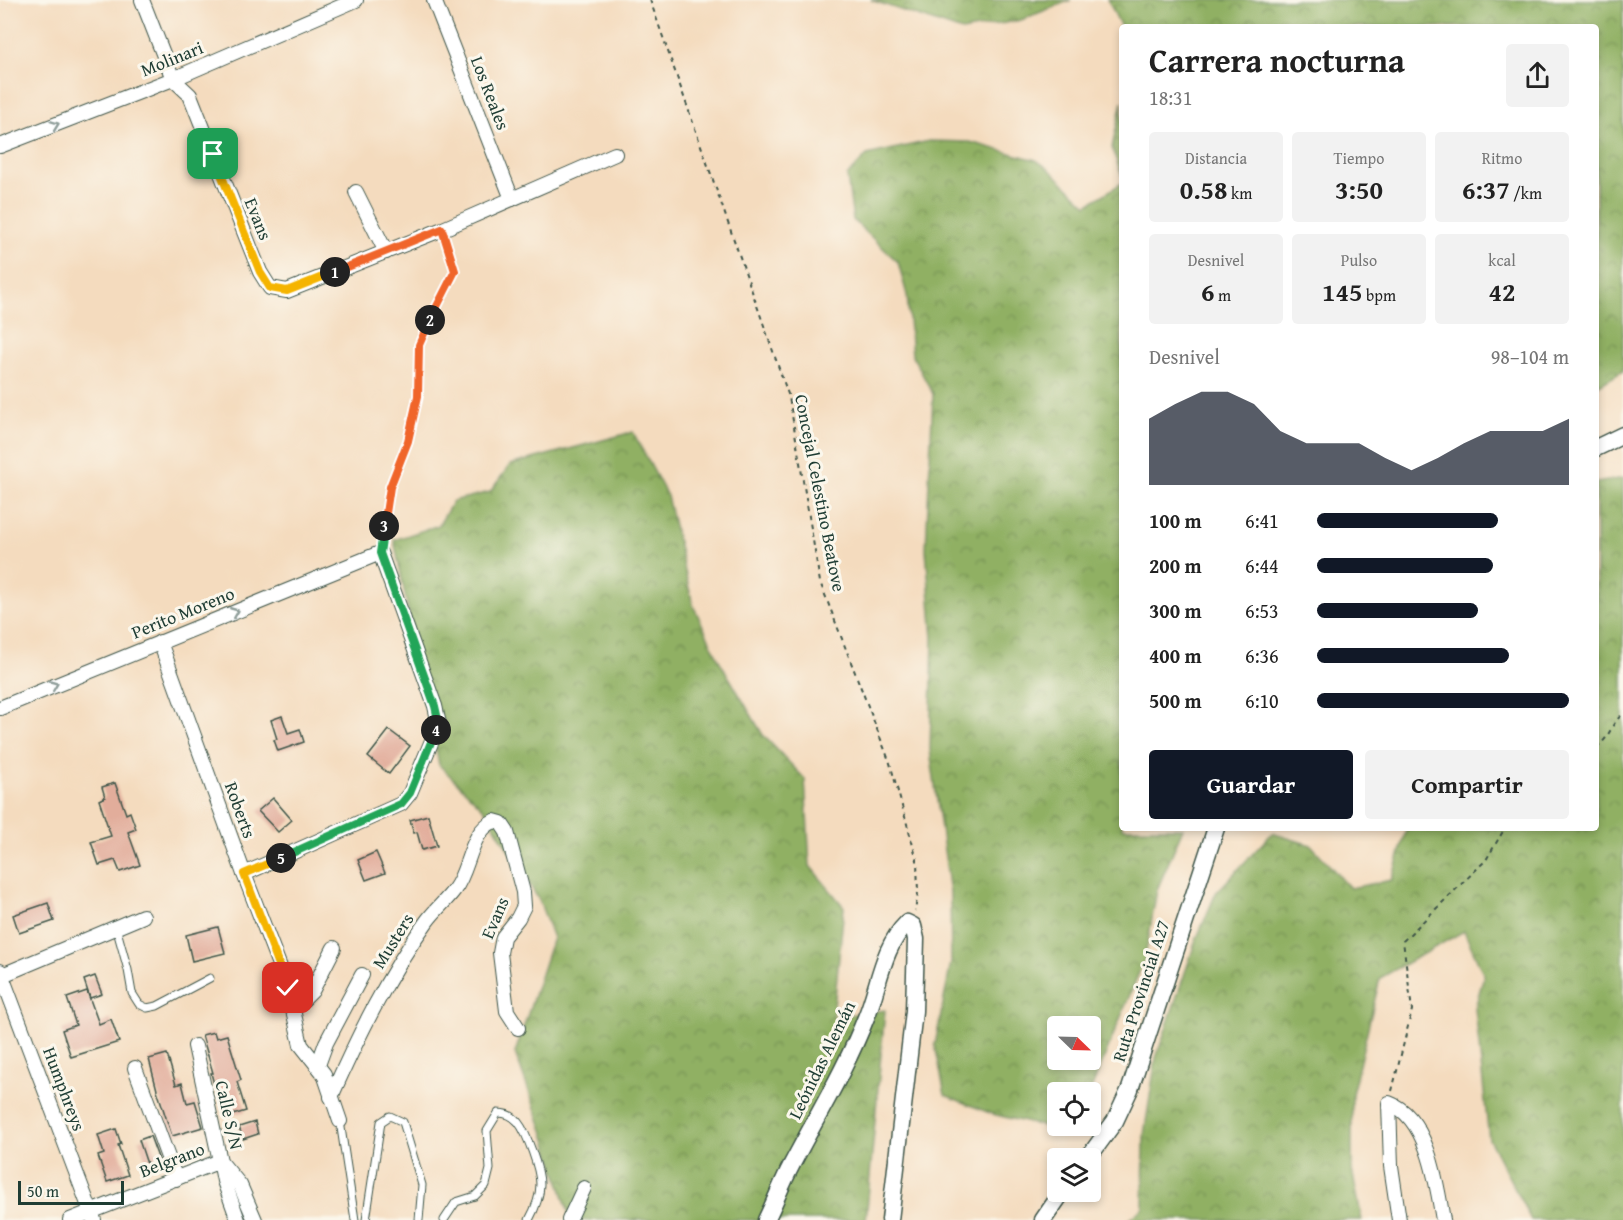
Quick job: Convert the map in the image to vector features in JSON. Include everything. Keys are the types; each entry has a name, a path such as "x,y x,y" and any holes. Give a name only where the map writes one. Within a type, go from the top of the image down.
{"street":[{"name":"Evans","path":"141,0 173,79 190,95 260,272 270,288 287,291 386,252"},
{"name":"Molinari","path":"0,146 173,79 356,0"},
{"name":"Los Reales","path":"434,0 513,199"},
{"path":"356,192 386,252 615,154"},
{"path":"1599,447 1623,435"},
{"path":"244,874 401,804 410,793 439,724 435,706 380,553"},
{"name":"Perito Moreno","path":"0,708 380,553"},
{"name":"Roberts","path":"160,642 288,988 301,1045 324,1074 340,1121"},
{"name":"Musters","path":"331,1097 376,1002 423,926 455,889 478,836 486,824 494,821 501,823"},
{"name":"Evans","path":"501,823 507,832 523,892 524,906 503,937 500,953 507,1011 518,1028"},
{"name":"Ruta Provincial A27","path":"1095,1148 1115,1120 1130,1089 1215,831"},
{"path":"1,974 143,916"},
{"name":"Leónidas Alemán","path":"766,1220 790,1168 838,1078 867,1015 884,963 898,932 907,923 913,926"},
{"path":"890,1220 914,1011 917,970 916,939 913,926"},
{"path":"293,1010 312,991 334,948"},
{"name":"Humphreys","path":"1,974 92,1215"},
{"path":"318,1065 326,1043 362,975"},
{"name":"Calle S/N","path":"195,1046 220,1161 240,1185 255,1220"},
{"path":"135,1068 176,1179"},
{"path":"1399,1220 1391,1166 1389,1103 1406,1112 1426,1147 1433,1165 1443,1220"},
{"path":"220,1161 224,1181 238,1220"},
{"name":"Belgrano","path":"70,1220 92,1215 220,1161"},
{"path":"569,1220 584,1188"},
{"path":"1043,1220 1055,1202"}],"lane":[{"path":"116,927 132,993 139,1004 147,1008 157,1006 210,978"},
{"path":"444,1220 456,1202 475,1196 486,1185 490,1169 487,1131 498,1113 508,1114 519,1123 537,1164 540,1184 535,1209 529,1220"},
{"path":"366,1220 381,1122 390,1116 403,1122 422,1185 419,1220"},
{"path":"340,1121 355,1220"}],"path":[{"name":"Concejal Celestino Beatove","path":"650,0 789,397 820,582 890,763 917,860 918,892 913,926"},
{"path":"380,553 390,487 408,441 418,396 419,345 455,271 442,229"},
{"path":"1599,745 1605,741 1613,722 1623,714"},
{"path":"1389,1103 1412,1010 1403,941 1486,861 1504,831"}],"green space":[{"path":"871,0 1071,0 1021,20 962,31"},
{"path":"1108,0 1623,0 1623,371 1599,385 1599,24 1120,24"},
{"path":"1119,116 1119,168 1112,148"},
{"path":"929,141 970,142 1036,160 1049,169 1087,205 1119,185 1119,831 1182,831 1157,890 1145,958 1101,1065 1101,1016 1047,1016 1047,1070 1099,1070 1094,1082 1047,1082 1047,1127 992,1114 945,1095 935,1045 951,963 950,893 930,750 933,638 926,549 933,394 912,355 907,295 898,262 853,220 847,176 867,155"},
{"path":"633,432 667,496 693,605 720,662 763,735 805,779 810,866 844,907 833,1017 885,1010 866,1220 571,1220 543,1130 515,1053 553,938 539,900 484,809 439,765 394,540 439,525 453,501 490,492 510,465"},
{"path":"1623,478 1623,1220 1531,1220 1489,1139 1475,1008 1484,975 1464,931 1380,978 1352,1094 1352,1170 1362,1220 1128,1220 1143,1208 1144,1135 1156,1058 1196,940 1216,893 1272,833 1311,845 1350,888 1392,880 1406,831 1599,831 1599,482"}],"building":[{"path":"282,716 288,733 300,729 304,742 278,751 271,720"},
{"path":"389,730 410,746 389,774 368,757"},
{"path":"115,783 126,814 130,812 136,829 128,832 140,865 120,872 115,860 99,865 91,842 111,836 99,800 105,797 102,787"},
{"path":"273,798 292,820 278,832 258,811"},
{"path":"428,815 437,846 422,850 417,832 414,833 410,820"},
{"path":"376,852 385,873 366,880 358,860"},
{"path":"48,903 54,921 19,933 13,915"},
{"path":"218,927 225,953 192,961 186,935"},
{"path":"95,976 102,994 90,998 84,980"},
{"path":"87,991 99,1024 111,1019 119,1042 71,1057 62,1030 76,1025 67,998"},
{"path":"214,1032 216,1038 227,1035 241,1080 237,1082 246,1111 226,1117 217,1087 215,1088 202,1035"},
{"path":"167,1054 176,1085 182,1083 187,1103 195,1101 203,1127 172,1136 149,1059"},
{"path":"255,1122 258,1134 243,1139 239,1127"},
{"path":"116,1129 121,1144 118,1145 128,1175 107,1182 98,1156 104,1154 98,1135"},
{"path":"150,1136 160,1163 148,1167 139,1140"}],"route":[{"path":"213,154 260,272 270,288 287,291 442,229 455,271 419,345 418,396 408,441 390,487 380,553 435,706 439,724 410,793 401,804 244,874 288,988"}]}
